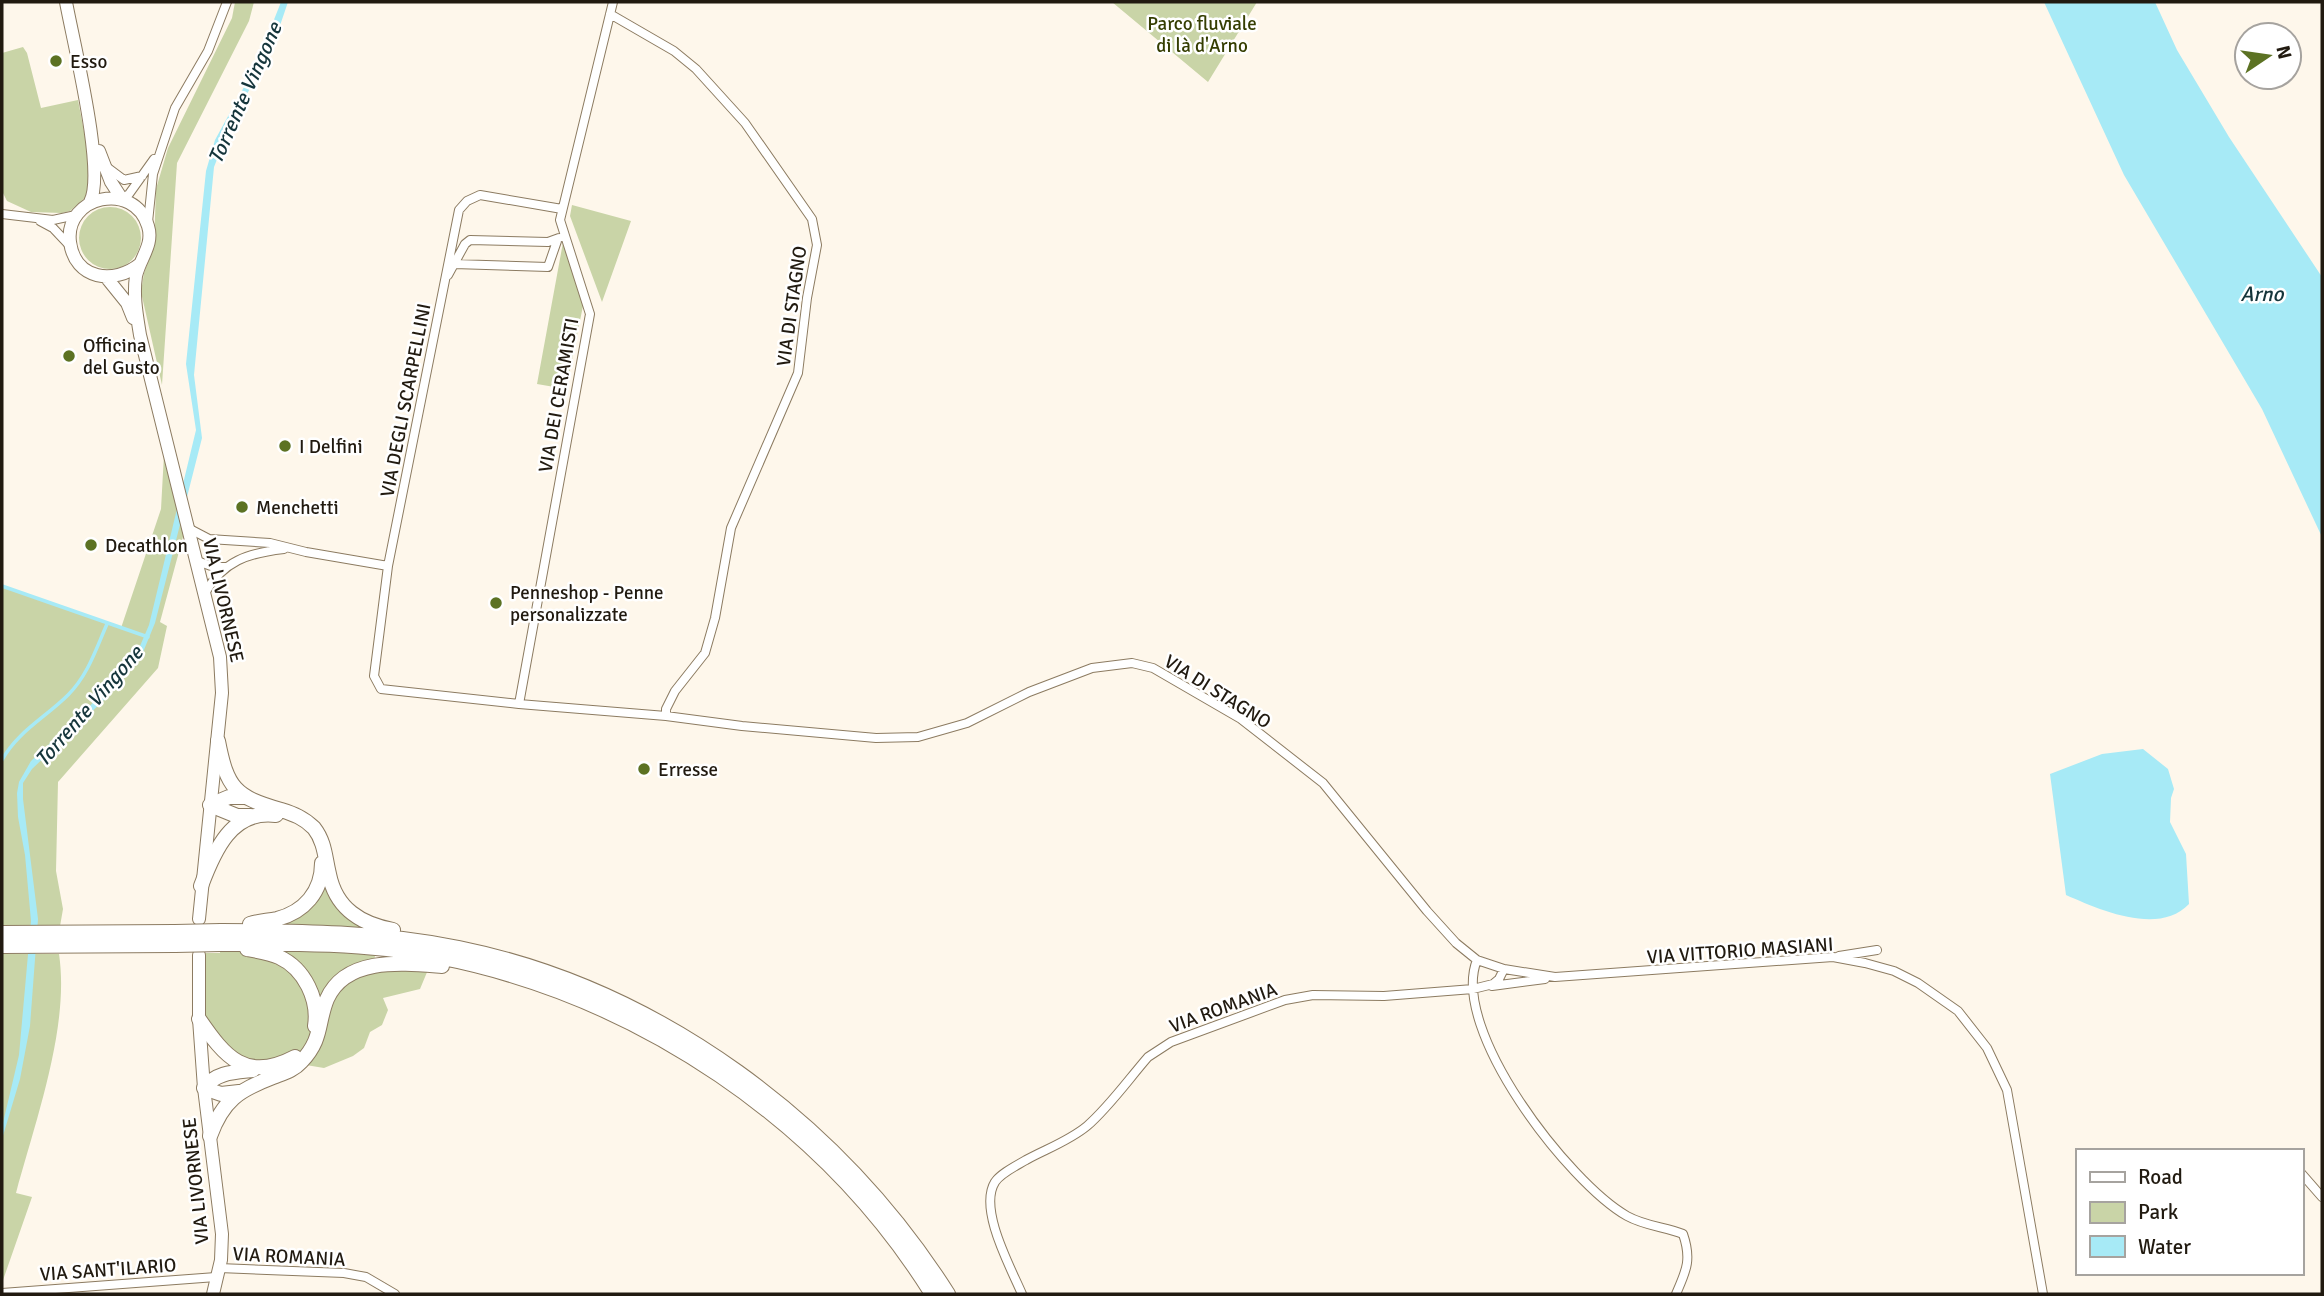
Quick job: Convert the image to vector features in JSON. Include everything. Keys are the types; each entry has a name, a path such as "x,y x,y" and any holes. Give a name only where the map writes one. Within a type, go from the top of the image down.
{"highway":[{"path":"218,741 228,779 243,797"},
{"path":"210,804 229,797 243,797 297,815 313,827 323,843 336,896 355,917 378,928 450,940 490,950 509,961"},
{"path":"210,804 237,816 279,815 292,819 304,826 318,846 322,864 320,879 313,896 295,912 225,938"},
{"path":"201,886 212,857 228,833 238,822 251,816"},
{"path":"2,933 59,939 175,939 315,931 397,938 462,949 509,961 577,985 647,1017 702,1048 757,1086 823,1142 868,1188 911,1240 947,1294"},
{"path":"225,938 404,951 440,957 531,982 609,1013 691,1056 750,1097 797,1135 833,1170 884,1227 932,1294"},
{"path":"225,938 279,957 290,964 300,974 313,998 317,1014 308,1044 295,1057 282,1064 222,1075 212,1079 204,1088 221,1094 239,1092 300,1064 320,1034 327,999 346,976 363,968 390,963 490,969"},
{"path":"2,946 59,939"},
{"path":"199,1018 223,1052 239,1063 258,1069"},
{"path":"210,1136 221,1113 239,1092"}],"main road":[{"path":"66,2 96,174 94,194 71,225 71,247"},
{"path":"89,124 111,182 122,199"},
{"path":"90,202 103,198 122,199 134,205 148,225"},
{"name":"VIA LIVORNESE","path":"139,335 135,288 140,264 150,239 148,225"},
{"name":"VIA LIVORNESE","path":"71,247 84,268 106,277 127,303 139,335 220,657 222,693 199,919"},
{"path":"106,277 130,272 140,264"},
{"name":"VIA LIVORNESE","path":"199,955 199,1018 204,1088 222,1234 213,1294"}],"street":[{"path":"148,225 153,174 175,108 208,51 227,2"},
{"path":"610,14 613,2"},
{"name":"VIA DEI CERAMISTI","path":"519,704 590,314 560,220 610,14"},
{"name":"VIA DI STAGNO","path":"610,14 674,51 696,69 745,123 812,219 817,245 807,298 798,373 731,528 715,618 705,653 675,691 666,709 666,716"},
{"path":"122,199 160,151"},
{"path":"103,162 117,177 124,180 142,176"},
{"name":"VIA DEGLI SCARPELLINI","path":"388,566 459,210 467,201 480,195 562,209"},
{"path":"2,205 6,215 52,220 76,215"},
{"path":"37,219 62,236 71,247"},
{"path":"454,264 548,267 557,241 564,232"},
{"path":"445,281 464,244 470,240 557,241"},
{"path":"186,522 209,539 249,540 388,566"},
{"path":"197,561 214,567 225,566 267,551 290,548"},
{"path":"205,593 225,566"},
{"name":"VIA DI STAGNO","path":"388,566 374,676 381,688 742,726 876,738 918,737 967,723 1029,692 1092,668 1132,663 1153,668 1241,719 1323,783 1456,943 1477,960 1504,969"},
{"path":"1833,957 1877,950"},
{"name":"VIA VITTORIO MASIANI","path":"1504,969 1565,976 1833,957 1884,968 1919,983 1958,1011 1987,1048 2007,1090 2043,1294"},
{"path":"1477,960 1473,989 1476,1016 1483,1035 1514,1093 1581,1178 1627,1216 1683,1234 1689,1250 1687,1268 1676,1294"},
{"path":"1486,987 1497,981 1504,969"},
{"name":"VIA ROMANIA","path":"1022,1294 992,1220 990,1205 994,1183 1000,1176 1087,1125 1148,1057 1182,1037 1285,999 1313,995 1384,996 1473,989 1565,976"},
{"path":"2303,1175 2322,1197"},
{"name":"VIA ROMANIA","path":"218,1272 344,1273 366,1276 395,1294"},
{"name":"VIA SANT'ILARIO","path":"2,1293 218,1272"}],"green space":[{"path":"235,2 254,2 249,21 177,163 162,385 141,292 144,273 154,245 156,189 168,148 232,18"},
{"name":"Parco fluviale di là d'Arno","path":"1112,2 1257,2 1208,82"},
{"path":"23,47 27,53 41,108 78,100 91,168 87,196 70,211 31,212 7,201 2,191 2,53"},
{"path":"572,205 631,221 602,302 570,216"},
{"path":"104,207 116,207 132,216 139,226 139,250 132,260 116,269 104,269 93,264 84,255 79,244 79,232 84,221 93,212"},
{"path":"564,237 584,301 566,389 537,384"},
{"path":"165,436 187,522 160,622 167,626 158,668 58,782 56,871 63,909 59,932 2,933 2,586 121,628 161,509"},
{"path":"324,881 362,924 361,928 278,925"},
{"path":"221,944 283,959 284,949 375,955 374,965 430,965 420,989 383,998 388,1010 382,1025 370,1032 364,1048 353,1056 324,1068 300,1064 312,1048 317,1014 308,1044 295,1057 239,1063 199,1019 199,953 220,953"},
{"path":"2,954 59,954 61,982 60,1012 49,1074 16,1193 32,1197 2,1283"}],"water":[{"name":"Torrente Vingone","path":"281,2 288,2 272,49 233,119 214,167 194,375 202,438 155,623 141,657 105,699 32,769 23,783 38,919 30,1026 20,1079 2,1139 2,1127 19,1055 31,921 25,855 18,817 19,782 31,761 90,706 137,653 149,625 196,430 186,364 206,171 215,140 256,65"},
{"name":"Arno","path":"2044,2 2155,2 2177,50 2229,137 2322,277 2322,537 2262,409 2124,175"},
{"path":"2143,749 2168,769 2174,789 2170,822 2186,854 2189,904 2162,918 2146,919 2112,913 2066,895 2050,774 2102,754"}],"waterway":[{"name":"Torrente Vingone","path":"2,586 148,637"},
{"name":"Torrente Vingone","path":"2,760 16,741 75,687 91,661 107,624"}],"place":[{"name":"Esso","path":"56,61"},
{"name":"Officina del Gusto","path":"69,356"},
{"name":"I Delfini","path":"285,446"},
{"name":"Menchetti","path":"242,507"},
{"name":"Decathlon","path":"91,545"},
{"name":"Penneshop - Penne personalizzate","path":"496,603"},
{"name":"Erresse","path":"644,769"}]}
